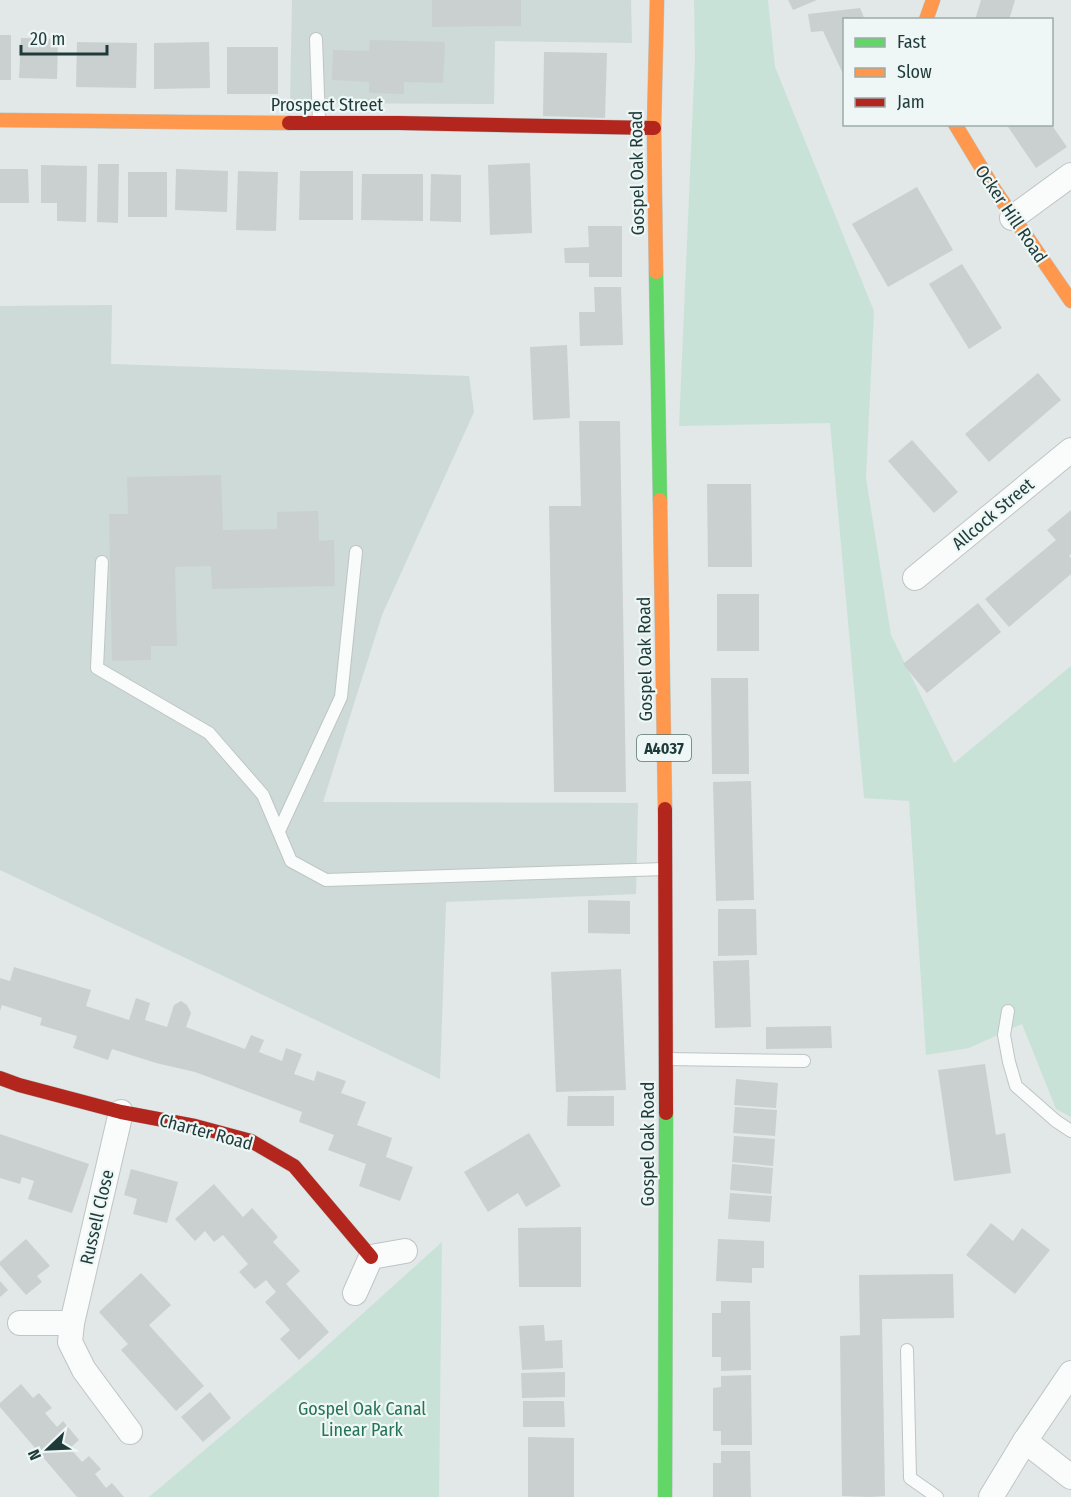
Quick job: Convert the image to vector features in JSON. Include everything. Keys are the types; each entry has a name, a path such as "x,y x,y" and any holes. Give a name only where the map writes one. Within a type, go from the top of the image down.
{"main road":[{"name":"Gospel Oak Road","path":"657,0 654,128 666,868 665,1497"},
{"path":"927,18 933,0"},
{"name":"Prospect Street","path":"0,120 411,123 654,128"},
{"name":"Ocker Hill Road","path":"956,126 1012,218 1071,301"},
{"name":"Charter Road","path":"0,1078 121,1112 195,1126 251,1141 294,1166 371,1257"}],"street":[{"path":"1012,218 1071,175"},
{"name":"Allcock Street","path":"915,578 1071,450"},
{"name":"Russell Close","path":"121,1112 72,1323 70,1342 84,1370 130,1432"},
{"path":"355,1293 371,1257 405,1251"},
{"path":"20,1323 72,1323"},
{"path":"991,1497 1071,1373"},
{"path":"1025,1441 1071,1477"}],"lane":[{"path":"316,39 319,123"},
{"path":"279,831 341,697 356,552"},
{"path":"102,562 97,668 209,733 263,795 291,861 326,880 666,868"},
{"path":"1008,1011 1004,1035 1016,1086 1071,1131"},
{"path":"666,1059 804,1060"},
{"path":"907,1350 910,1478 937,1497"}],"shaded area":[{"path":"292,0 631,0 632,43 495,41 494,104 290,103"},
{"path":"112,305 111,364 469,376 474,412 382,615 323,802 638,803 636,894 446,902 440,1079 0,870 0,306"}],"green space":[{"path":"694,0 768,0 775,67 874,311 866,478 891,635 954,763 1071,666 1071,1117 1056,1109 1022,1024 969,1048 926,1055 909,801 864,798 830,423 679,426 695,57"},
{"name":"Gospel Oak Canal Linear Park","path":"442,1242 439,1497 149,1497 310,1361"}],"building":[{"path":"432,0 521,0 521,26 432,27"},
{"path":"788,0 817,0 793,10"},
{"path":"981,0 1015,0 1010,18 976,18"},
{"path":"860,8 864,18 843,18 843,74 823,31 811,32 808,14"},
{"path":"0,35 11,35 11,80 0,80"},
{"path":"21,38 58,39 57,79 19,78"},
{"path":"370,40 445,42 443,83 404,82 404,94 369,93 369,82 332,80 333,50 369,51"},
{"path":"77,42 137,43 136,88 76,87"},
{"path":"209,42 210,88 154,89 154,43"},
{"path":"227,47 278,47 278,94 227,94"},
{"path":"544,52 607,53 605,118 543,116"},
{"path":"1007,126 1052,126 1067,147 1036,168"},
{"path":"530,163 532,233 490,235 488,165"},
{"path":"98,164 119,164 118,223 97,222"},
{"path":"41,165 87,166 86,222 57,221 57,203 41,203"},
{"path":"0,169 28,169 29,203 0,203"},
{"path":"176,169 228,171 227,212 175,210"},
{"path":"238,171 278,172 276,231 236,230"},
{"path":"300,171 353,171 353,220 299,220"},
{"path":"128,172 167,172 167,217 128,217"},
{"path":"362,174 423,174 423,221 361,220"},
{"path":"431,174 461,175 461,222 430,221"},
{"path":"917,187 953,250 888,287 852,224"},
{"path":"588,226 622,226 622,277 589,277 589,263 565,263 564,248 589,247"},
{"path":"962,264 1002,328 969,349 929,284"},
{"path":"594,287 621,287 623,345 580,346 579,312 595,312"},
{"path":"567,345 570,418 533,420 530,347"},
{"path":"1038,373 1061,400 989,462 965,434"},
{"path":"579,421 620,421 626,792 554,792 549,506 581,506"},
{"path":"912,440 958,492 934,513 888,461"},
{"path":"221,475 223,530 277,529 277,512 318,511 319,541 334,540 335,586 212,589 211,566 175,567 177,646 151,646 151,660 112,661 109,514 128,514 127,477"},
{"path":"707,484 751,484 752,567 708,567"},
{"path":"1071,510 1071,554 1069,556 1071,574 1009,627 985,599 1056,540 1047,530"},
{"path":"717,594 759,594 759,651 717,651"},
{"path":"978,603 1001,632 927,693 903,664"},
{"path":"711,678 748,678 749,774 712,774"},
{"path":"751,781 754,900 716,901 713,782"},
{"path":"588,900 630,901 630,934 588,933"},
{"path":"718,909 756,909 757,955 718,956"},
{"path":"749,960 751,1027 715,1028 713,961"},
{"path":"14,967 91,990 86,1006 129,1020 136,998 150,1003 145,1020 167,1027 174,1005 181,1001 187,1005 191,1013 186,1027 245,1049 251,1035 264,1040 259,1052 282,1061 286,1048 302,1054 294,1074 314,1081 317,1071 346,1081 341,1093 366,1102 357,1125 392,1138 386,1157 413,1167 400,1201 359,1186 366,1164 328,1150 334,1135 299,1122 302,1112 195,1072 112,1049 108,1060 73,1048 77,1036 40,1025 42,1018 2,1005 0,1011 0,978 10,981"},
{"path":"621,969 626,1090 556,1092 551,972"},
{"path":"831,1026 832,1048 766,1049 766,1027"},
{"path":"985,1064 996,1135 1005,1133 1011,1173 954,1181 938,1070"},
{"path":"736,1079 778,1083 776,1108 734,1105"},
{"path":"568,1096 614,1096 614,1126 567,1126"},
{"path":"735,1107 777,1110 775,1136 733,1133"},
{"path":"529,1133 561,1186 526,1207 518,1193 488,1212 464,1172"},
{"path":"0,1134 89,1164 72,1213 28,1199 34,1181 22,1177 20,1184 0,1178"},
{"path":"734,1136 775,1139 773,1166 732,1162"},
{"path":"732,1164 773,1168 771,1194 730,1190"},
{"path":"131,1169 178,1182 167,1223 133,1214 137,1199 124,1195"},
{"path":"214,1184 243,1217 252,1208 278,1237 273,1242 300,1271 286,1284 329,1332 299,1360 280,1339 290,1330 265,1302 276,1292 266,1280 255,1289 239,1272 248,1264 223,1235 214,1242 205,1231 195,1241 175,1219"},
{"path":"730,1193 772,1196 770,1222 728,1219"},
{"path":"991,1223 1013,1241 1022,1228 1050,1250 1015,1294 966,1255"},
{"path":"581,1227 581,1287 519,1287 518,1228"},
{"path":"26,1239 50,1266 37,1276 42,1282 26,1295 0,1265 0,1262"},
{"path":"718,1239 764,1241 764,1268 752,1268 752,1283 716,1281"},
{"path":"141,1273 171,1305 149,1325 204,1386 176,1411 121,1350 128,1344 99,1312"},
{"path":"953,1274 954,1318 882,1319 885,1496 842,1496 840,1336 860,1335 859,1275"},
{"path":"0,1281 8,1290 0,1297"},
{"path":"721,1301 750,1301 751,1370 721,1371 721,1357 712,1357 712,1313 721,1313"},
{"path":"544,1325 545,1341 562,1340 563,1368 522,1370 519,1326"},
{"path":"565,1372 565,1397 522,1398 521,1373"},
{"path":"751,1375 752,1445 721,1445 721,1431 713,1431 713,1388 721,1387 721,1376"},
{"path":"21,1384 33,1398 39,1393 52,1408 45,1413 57,1427 63,1421 79,1440 70,1448 82,1462 89,1456 101,1469 95,1474 106,1488 112,1483 124,1497 77,1497 0,1407 0,1403"},
{"path":"210,1392 231,1418 203,1442 181,1417"},
{"path":"523,1401 564,1401 565,1427 523,1427"},
{"path":"528,1437 574,1438 574,1497 528,1497"},
{"path":"721,1451 750,1451 751,1497 713,1497 713,1463 721,1463"}],"traffic: fast":[{"path":"656,272 660,500"},
{"path":"665,1497 666,1113"}],"traffic: slow":[{"path":"656,272 654,128 657,0"},
{"path":"927,18 933,0"},
{"path":"0,120 289,123"},
{"path":"956,126 996,192 1071,301"},
{"path":"660,500 665,809"}],"traffic: jam":[{"path":"289,123 654,128"},
{"path":"665,809 666,1113"},
{"path":"0,1078 121,1112 195,1126 251,1141 294,1166 371,1257"}]}
